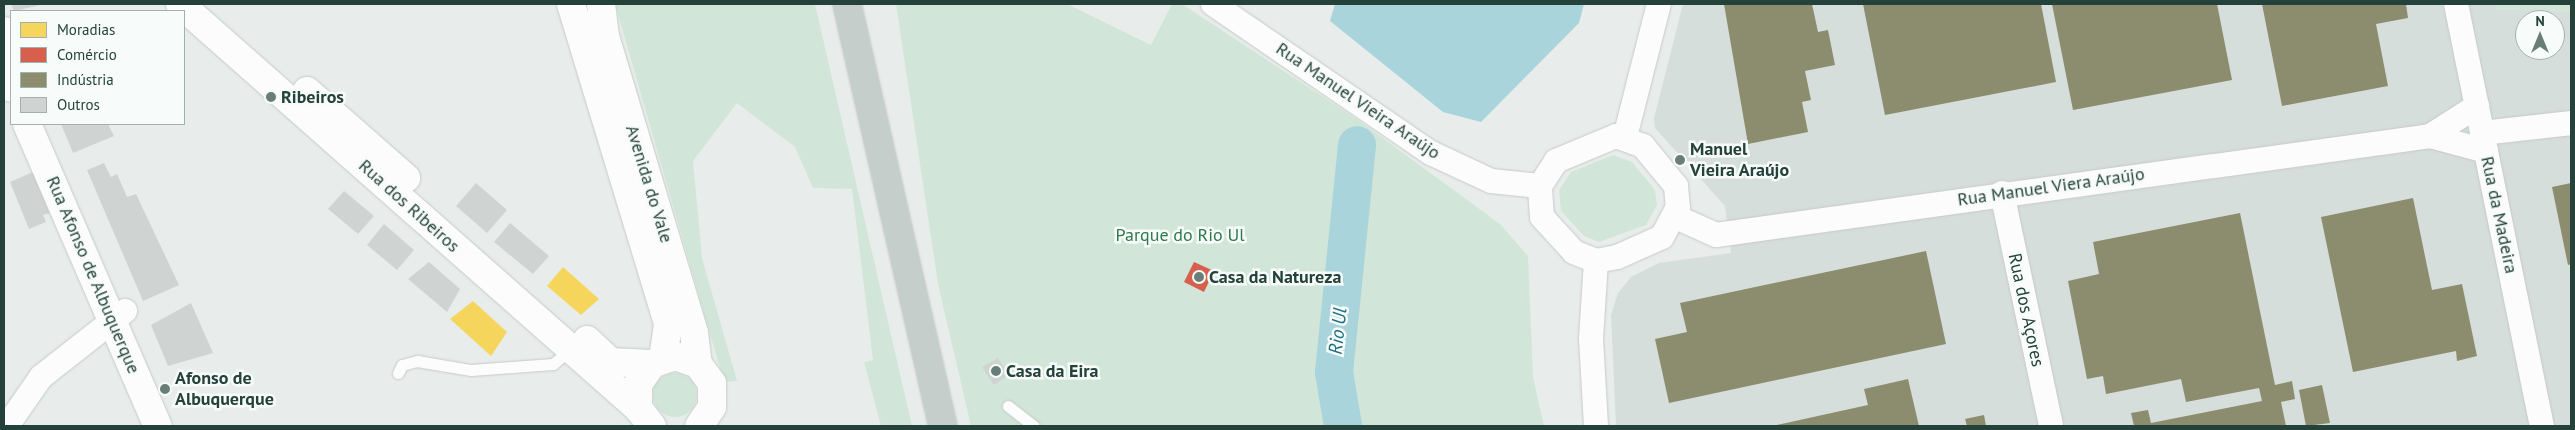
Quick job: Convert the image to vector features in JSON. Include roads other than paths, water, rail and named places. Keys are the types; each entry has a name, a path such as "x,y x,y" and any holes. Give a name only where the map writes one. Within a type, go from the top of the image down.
{"highway":[{"path":"831,4 927,426"},
{"path":"847,4 944,426"}],"street":[{"name":"Rua dos Ribeiros","path":"180,4 571,349 645,417"},
{"name":"Rua dos Ribeiros","path":"205,4 611,362 657,361"},
{"name":"Avenida do Vale","path":"571,4 668,324 657,361 638,384 645,417"},
{"name":"Avenida do Vale","path":"601,4 605,36 694,333 698,364 712,383 710,420"},
{"name":"Rua Manuel Vieira Araújo","path":"1213,4 1431,153 1491,181 1540,186"},
{"path":"1625,138 1659,4"},
{"name":"Rua da Madeira","path":"2456,4 2542,426"},
{"path":"4,31 10,46"},
{"path":"4,70 10,85"},
{"name":"Rua Manuel Viera Araújo","path":"2430,136 2477,106"},
{"path":"2484,142 2571,123"},
{"name":"Rua Afonso de Albuquerque","path":"27,125 119,316 175,426"},
{"name":"Rua Afonso de Albuquerque","path":"44,125 119,316 158,426"},
{"name":"Rua Manuel Viera Araújo","path":"1676,217 1716,235 2002,193 2430,136 2484,142"},
{"path":"1606,138 1625,138 1643,146 1676,186 1676,217 1662,237 1617,257 1596,261 1574,252 1542,217 1540,186 1556,161 1606,138"},
{"name":"Rua dos Açores","path":"2002,193 2051,426"},
{"path":"1596,261 1591,338 1596,426"},
{"path":"7,426 41,377 119,316"},
{"path":"657,361 687,358 698,364"}],"lane":[{"path":"398,373 402,365 417,361 471,370 553,364 571,349"},
{"path":"1008,406 1034,426"}],"water":[{"path":"1335,4 1584,4 1579,23 1481,122 1443,112 1330,21"}],"waterway":[{"name":"Rio Ul","path":"1343,426 1334,372 1357,145"}],"place":[{"name":"Ribeiros","path":"271,97"},
{"name":"Manuel Vieira Araújo","path":"1680,160"},
{"name":"Casa da Natureza","path":"1199,277"},
{"name":"Casa da Eira","path":"996,371"},
{"name":"Afonso de Albuquerque","path":"165,389"}],"park label":[{"name":"Parque do Rio Ul","path":"1180,235"}]}
